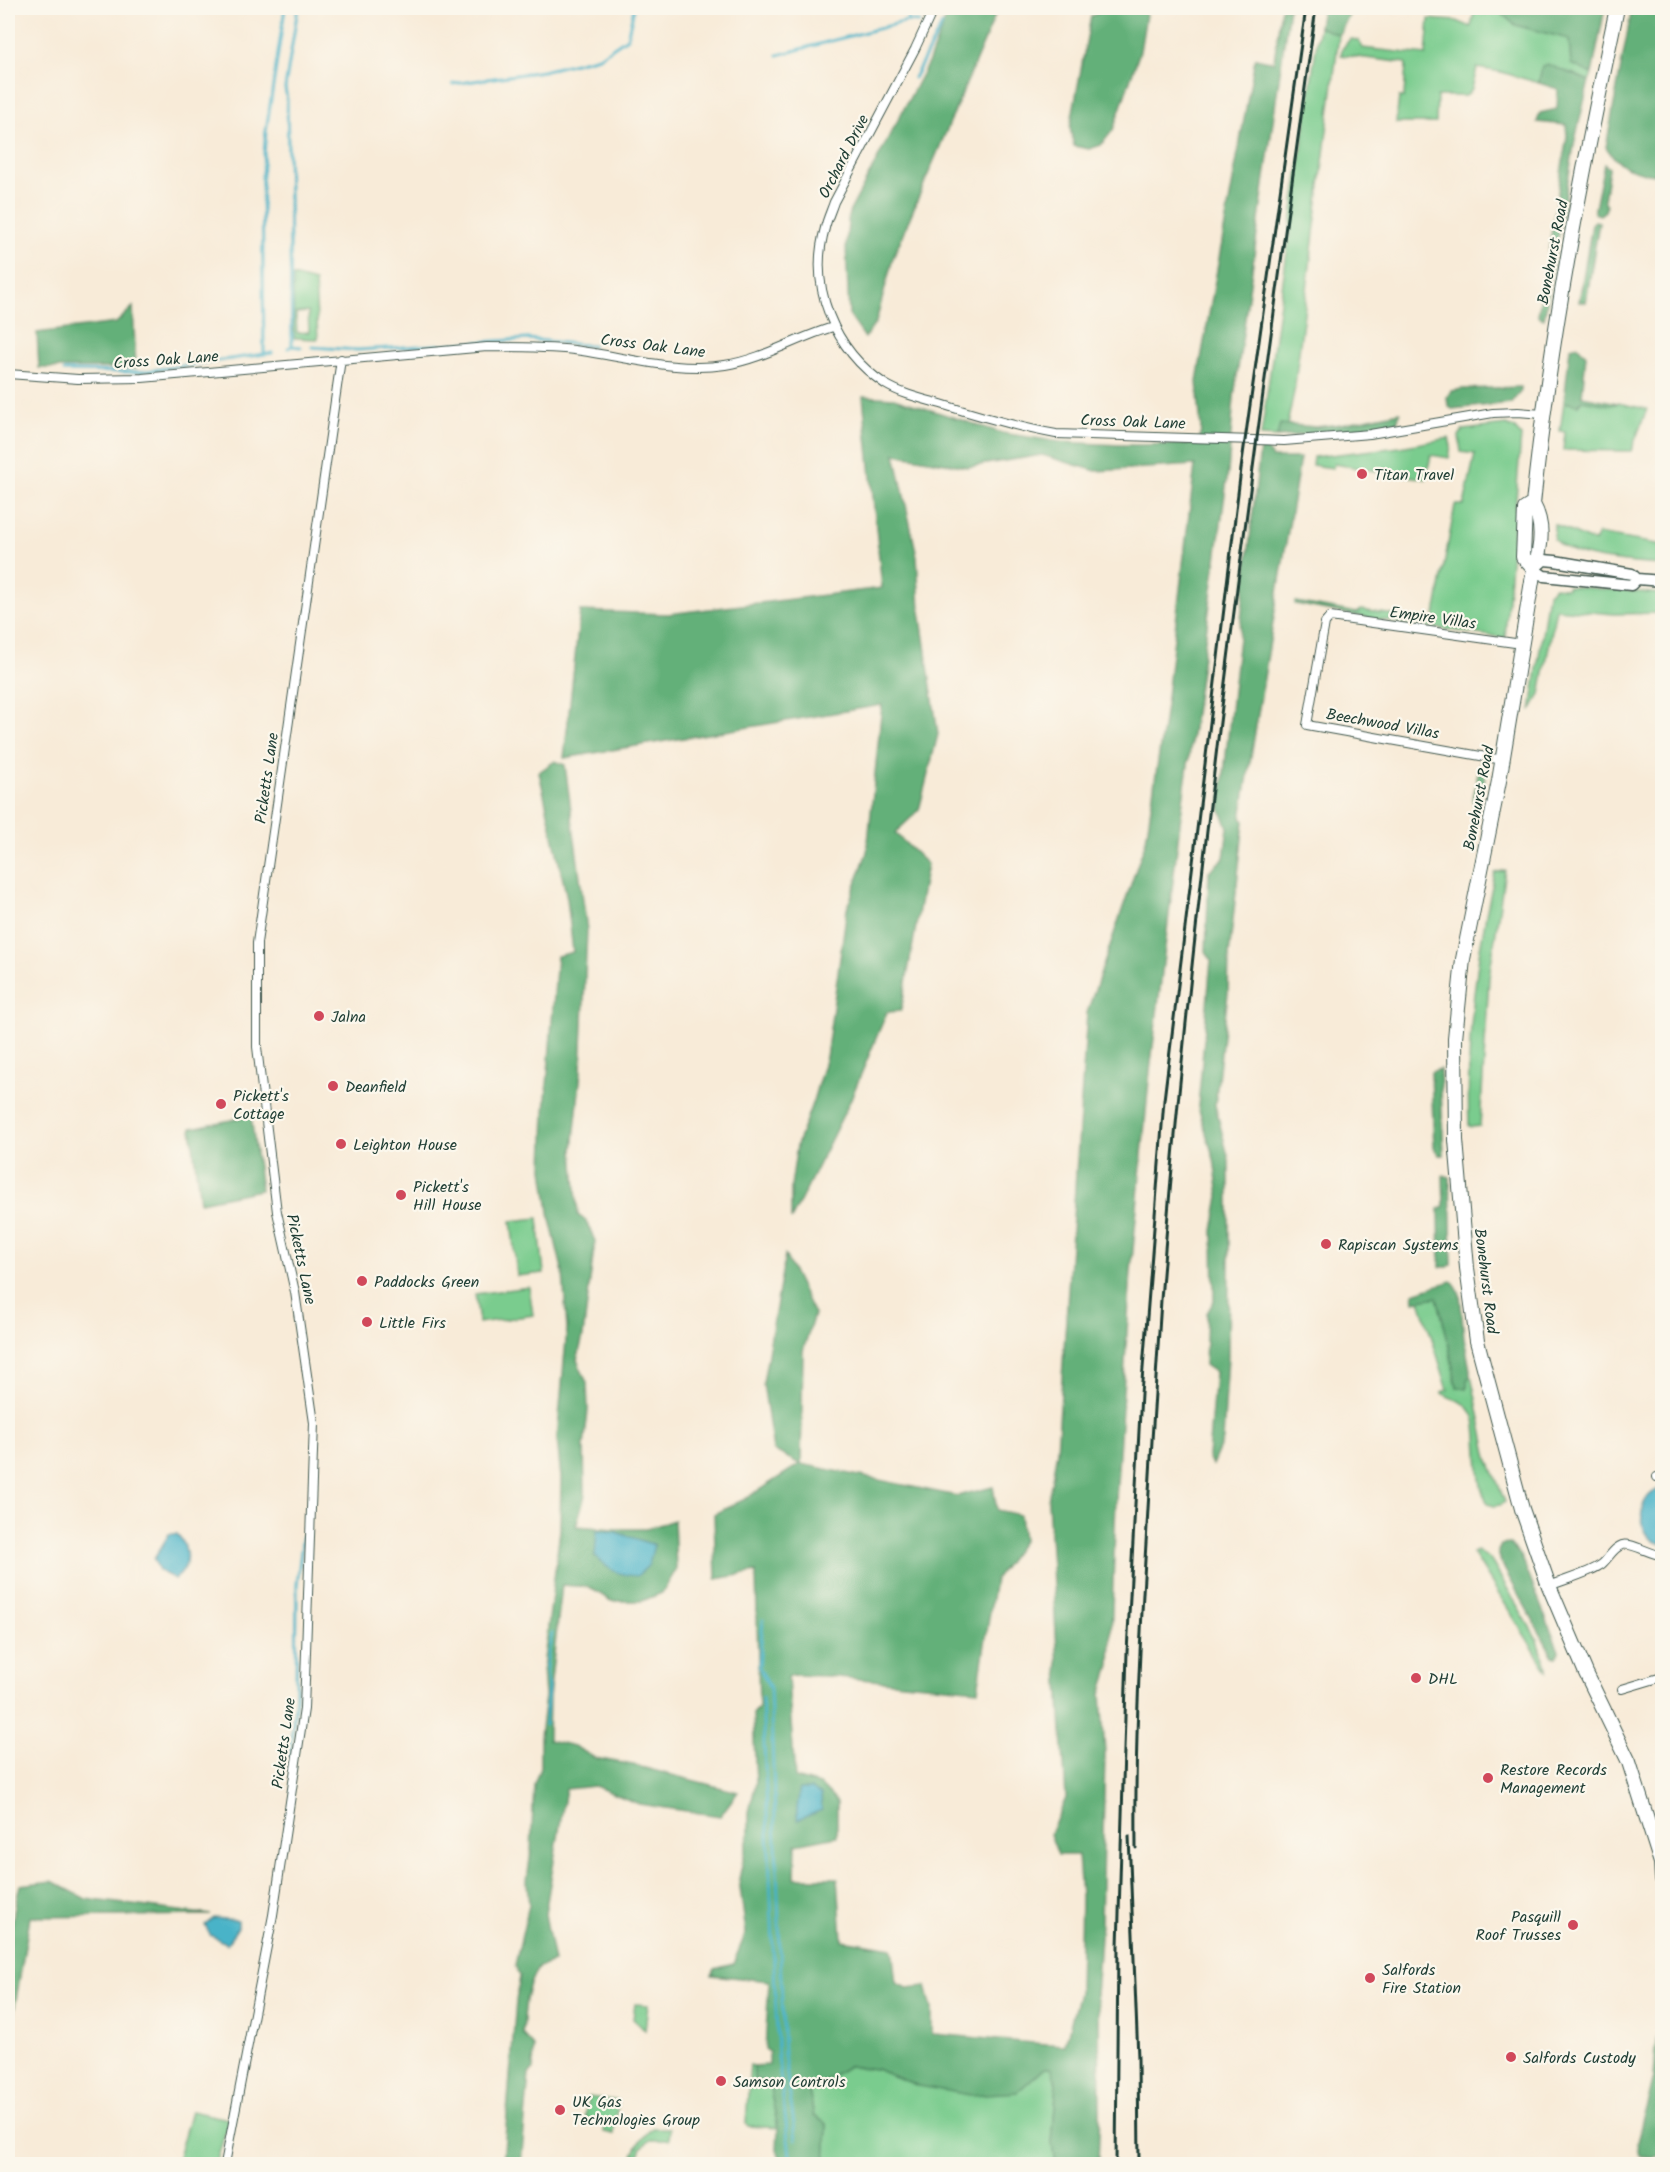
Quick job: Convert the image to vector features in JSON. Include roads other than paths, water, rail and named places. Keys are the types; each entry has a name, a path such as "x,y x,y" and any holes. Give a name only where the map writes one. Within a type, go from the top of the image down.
{"main road":[{"name":"Bonehurst Road","path":"1617,8 1587,151 1542,414 1533,504 1539,516 1540,552 1534,569 1503,759 1463,959 1455,1038 1456,1140 1467,1268 1477,1341 1522,1509 1550,1586 1586,1673 1629,1762 1662,1864 1662,1879"}],"street":[{"name":"Orchard Drive","path":"833,327 821,284 820,257 825,229 834,202 915,49 934,8"},
{"name":"Cross Oak Lane","path":"8,374 78,379 142,378 487,346 573,350 679,366 712,366 740,362 765,354 833,327 854,357 885,384 923,399 992,420 1056,434 1293,441 1370,434 1493,414 1518,412 1542,414"},
{"name":"Picketts Lane","path":"225,2164 273,1915 304,1709 314,1423 295,1292 277,1212 257,1047 257,943 341,359"},
{"path":"1534,569 1544,576 1631,585 1637,579 1662,581"},
{"name":"Beechwood Villas","path":"1340,618 1330,617 1325,623 1307,725 1503,759"},
{"name":"Empire Villas","path":"1340,618 1522,644"},
{"path":"1550,1586 1601,1565 1614,1550 1623,1544 1634,1545 1654,1555 1662,1555"},
{"path":"1622,1689 1662,1677"}],"water":[{"path":"1662,1487 1662,1544 1655,1542 1646,1532 1643,1526 1642,1511 1647,1498"},
{"path":"597,1530 616,1532 654,1545 649,1565 637,1576 619,1573 604,1565 595,1556"},
{"path":"169,1534 177,1534 186,1551 184,1569 175,1579 159,1571 154,1559"},
{"path":"799,1789 812,1789 821,1795 822,1810 798,1820"},
{"path":"214,1918 238,1920 238,1927 227,1944 210,1935 205,1925"}],"waterway":[{"path":"264,354 262,177 266,131 285,8"},
{"path":"288,348 292,346 285,88 298,8"},
{"path":"453,84 543,71 599,57 627,38 634,8"},
{"path":"778,55 907,21 912,8"},
{"path":"907,21 919,22"},
{"path":"914,78 942,25"},
{"path":"312,347 358,350 528,339 593,346"},
{"path":"292,346 301,347"},
{"path":"64,371 140,372 272,353"},
{"path":"289,1756 296,1698 297,1584 303,1535"},
{"path":"763,1620 759,1667 770,1688 784,2055 796,2139"},
{"path":"545,1725 548,1688 546,1664 552,1633"},
{"path":"762,1698 778,2056 791,2164"}],"railway":[{"path":"1116,2164 1118,1946 1127,1652 1141,1394 1164,1100 1241,469 1306,8"},
{"path":"1136,1848 1139,1668 1161,1300 1175,1138 1191,976 1229,652 1316,8"},
{"path":"1129,1836 1138,2058 1139,2164"}],"place":[{"name":"Titan Travel","path":"1362,474"},
{"name":"Jalna","path":"319,1016"},
{"name":"Deanfield","path":"333,1086"},
{"name":"Pickett's Cottage","path":"221,1104"},
{"name":"Leighton House","path":"341,1144"},
{"name":"Pickett's Hill House","path":"401,1195"},
{"name":"Rapiscan Systems","path":"1326,1244"},
{"name":"Paddocks Green","path":"362,1281"},
{"name":"Little Firs","path":"367,1322"},
{"name":"DHL","path":"1416,1678"},
{"name":"Restore Records Management","path":"1488,1778"},
{"name":"Pasquill Roof Trusses","path":"1573,1925"},
{"name":"Salfords Fire Station","path":"1370,1978"},
{"name":"Salfords Custody","path":"1511,2057"},
{"name":"Samson Controls","path":"721,2081"},
{"name":"UK Gas Technologies Group","path":"560,2110"}]}
